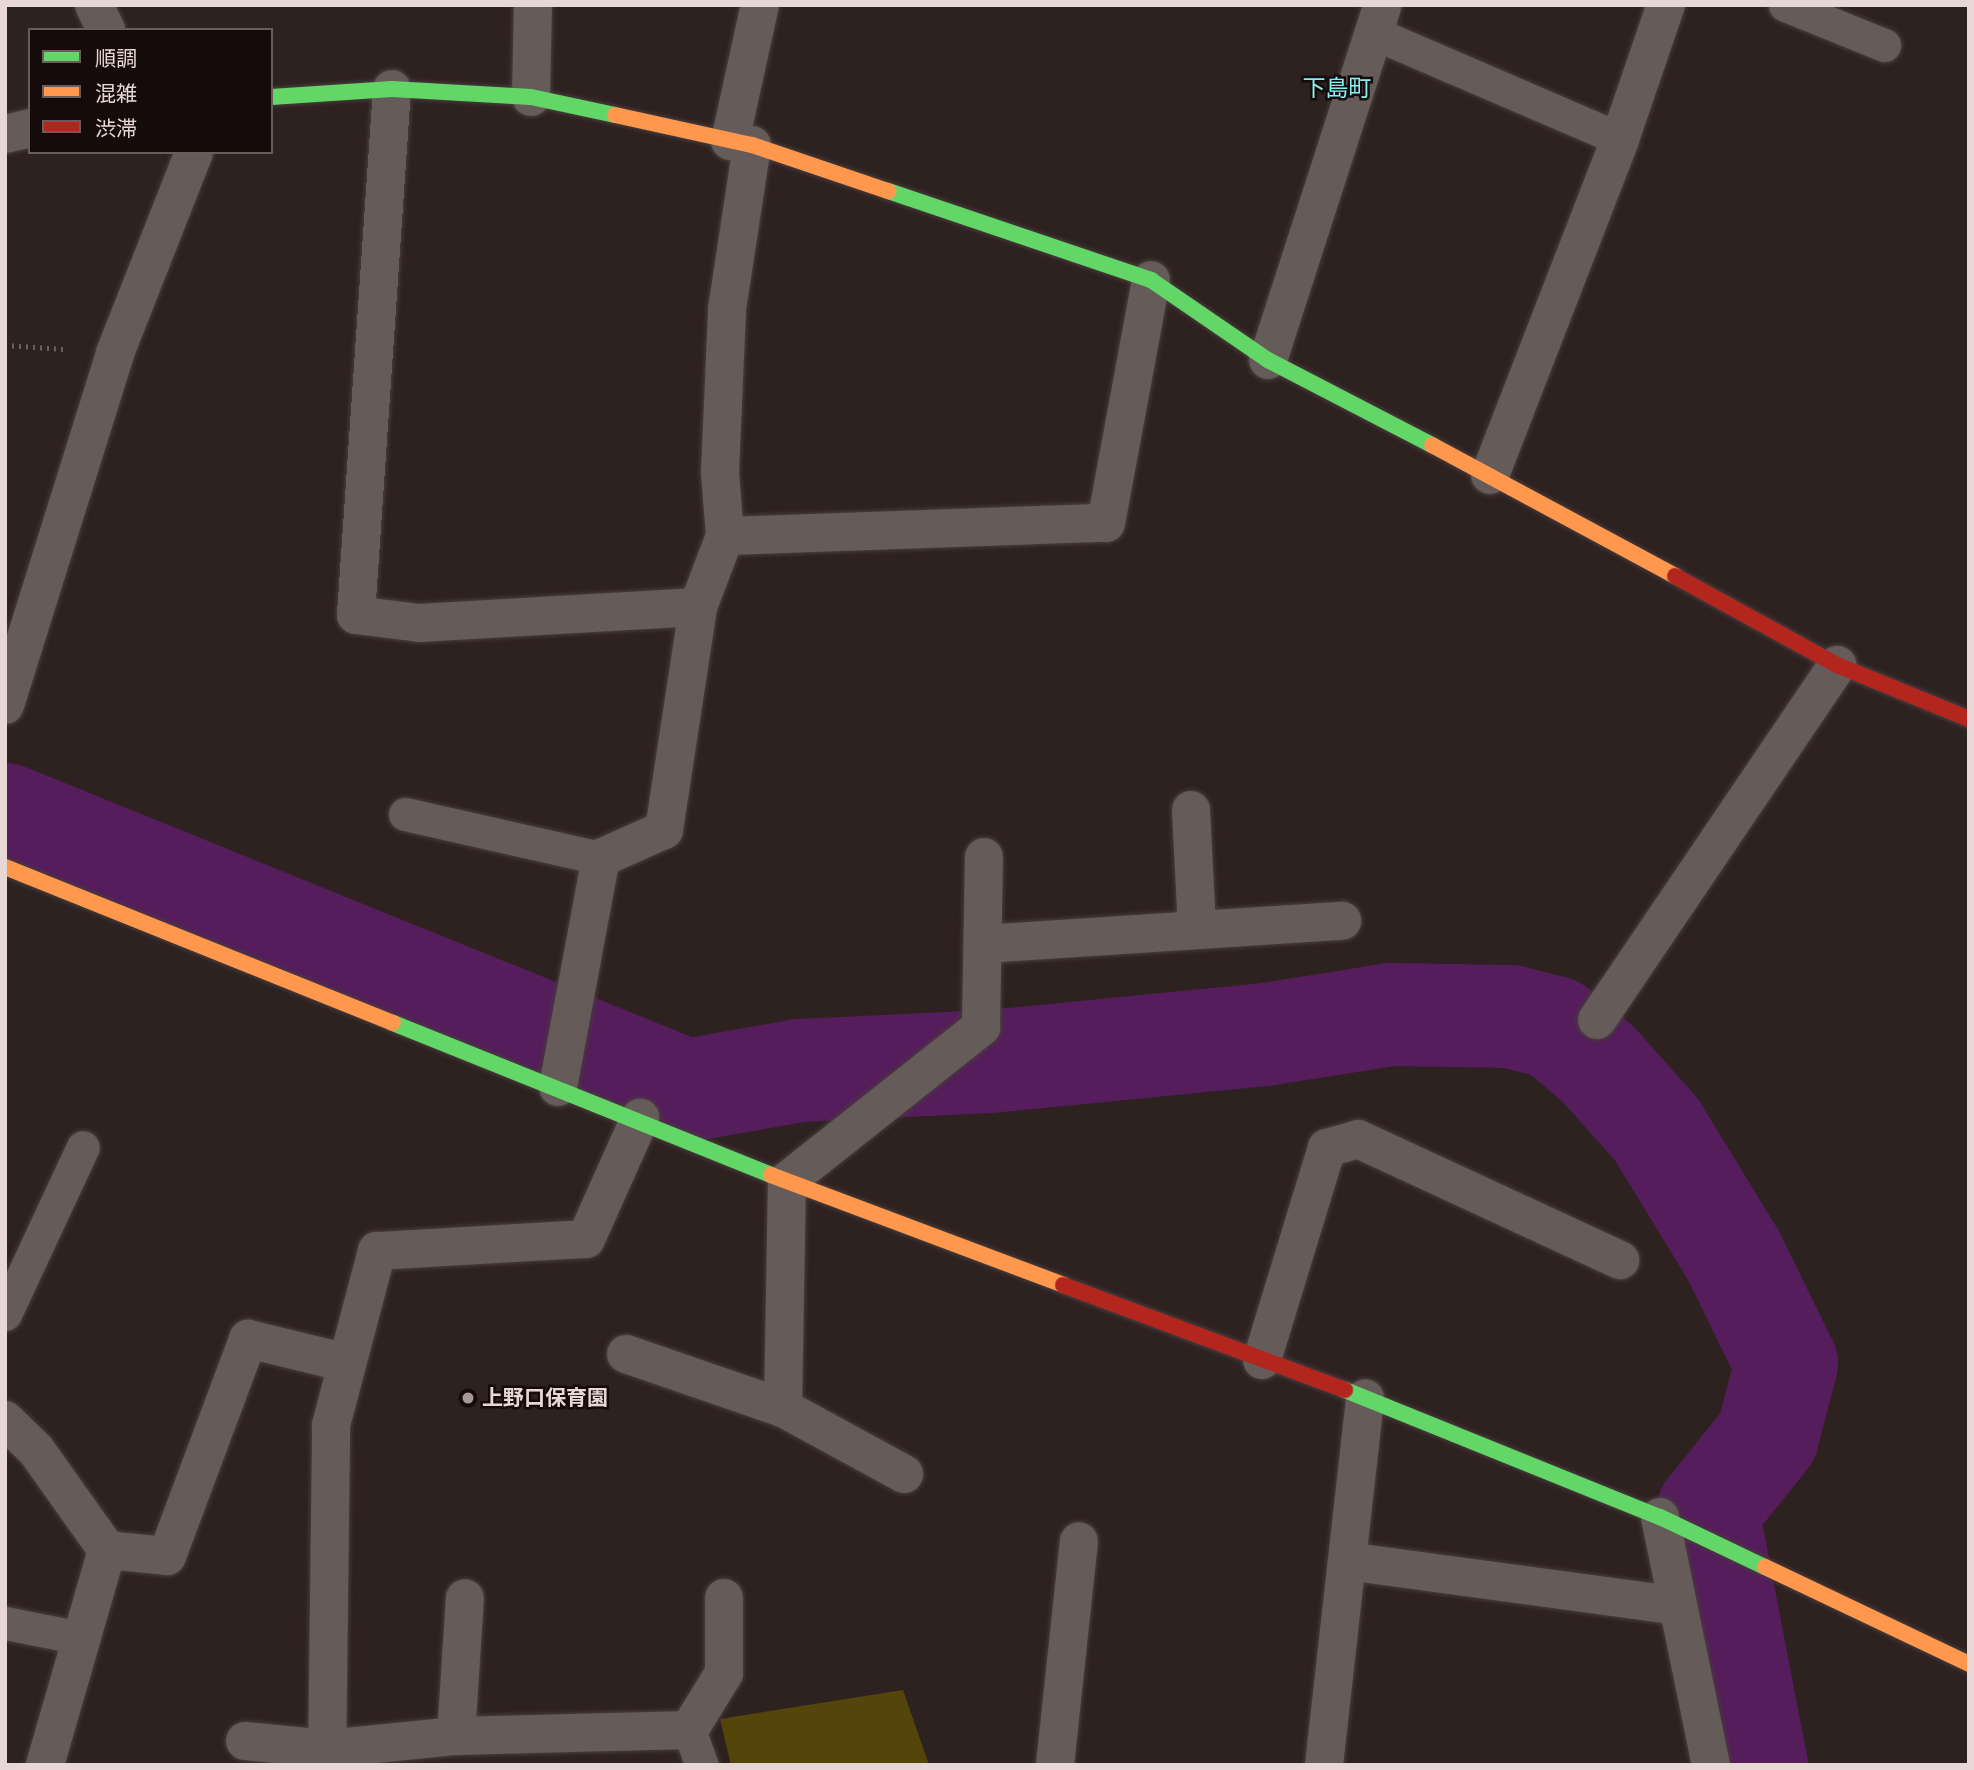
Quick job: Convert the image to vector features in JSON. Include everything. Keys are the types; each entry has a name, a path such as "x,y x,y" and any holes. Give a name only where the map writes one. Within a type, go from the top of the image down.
{"street":[{"path":"93,5 105,28"},
{"path":"531,97 533,5"},
{"path":"558,1087 601,859 664,830 698,607 726,536 720,472 727,310 741,143 760,5"},
{"path":"1490,475 1619,139 1666,5"},
{"path":"1268,360 1379,19"},
{"path":"392,89 356,615 419,623 698,607"},
{"path":"273,96 392,89 531,97 741,143 1151,280 1268,360 1490,475 1837,665 1969,719"},
{"path":"5,134 28,128"},
{"path":"5,705 115,353 193,154"},
{"path":"726,536 1107,523 1151,280"},
{"path":"1597,1020 1837,665"},
{"path":"1191,810 1197,930"},
{"path":"787,1181 981,1027 984,857"},
{"path":"5,867 640,1118 787,1181 1365,1398 1674,1524 1969,1664"},
{"path":"983,944 1342,921"},
{"path":"327,1757 331,1425 377,1251 586,1238 640,1118"},
{"path":"1262,1360 1327,1148 1357,1139 1620,1260"},
{"path":"783,1408 787,1181"},
{"path":"5,1420 36,1450 107,1550 167,1556 248,1339 347,1363"},
{"path":"626,1354 783,1408 904,1474"},
{"path":"1324,1765 1365,1398"},
{"path":"1674,1524 1678,1606 1711,1765"},
{"path":"1055,1765 1079,1541"},
{"path":"45,1765 107,1550"},
{"path":"1347,1561 1678,1606"},
{"path":"456,1736 465,1598"},
{"path":"245,1741 327,1757 456,1736 696,1747 724,1673 724,1598"}],"lane":[{"path":"1785,5 1884,46"},
{"path":"1379,19 1619,139"},
{"path":"405,814 601,859"},
{"path":"5,1314 83,1147"},
{"path":"5,1623 81,1638"}],"shaded area":[{"path":"903,1690 929,1765 731,1765 720,1719"}],"waterway":[{"path":"5,814 686,1090 799,1070 989,1061 1265,1034 1391,1014 1510,1016 1554,1027 1598,1064 1656,1129 1733,1255 1786,1363 1767,1436 1707,1511 1756,1765"}],"traffic: fast":[{"path":"273,97 392,89 531,97 615,115"},
{"path":"888,191 1151,280 1268,360 1432,445"},
{"path":"393,1023 771,1175"},
{"path":"1345,1390 1660,1517 1765,1567"}],"traffic: slow":[{"path":"615,115 752,145 888,191"},
{"path":"1432,445 1675,576"},
{"path":"5,867 393,1023"},
{"path":"771,1175 1063,1285"},
{"path":"1765,1567 1969,1664"}],"traffic: jam":[{"path":"1675,576 1837,665 1969,719"},
{"path":"1063,1285 1345,1390"}],"place":[{"name":"上野口保育園","path":"468,1398"}],"district":[{"name":"下島町","path":"1337,88"}]}
